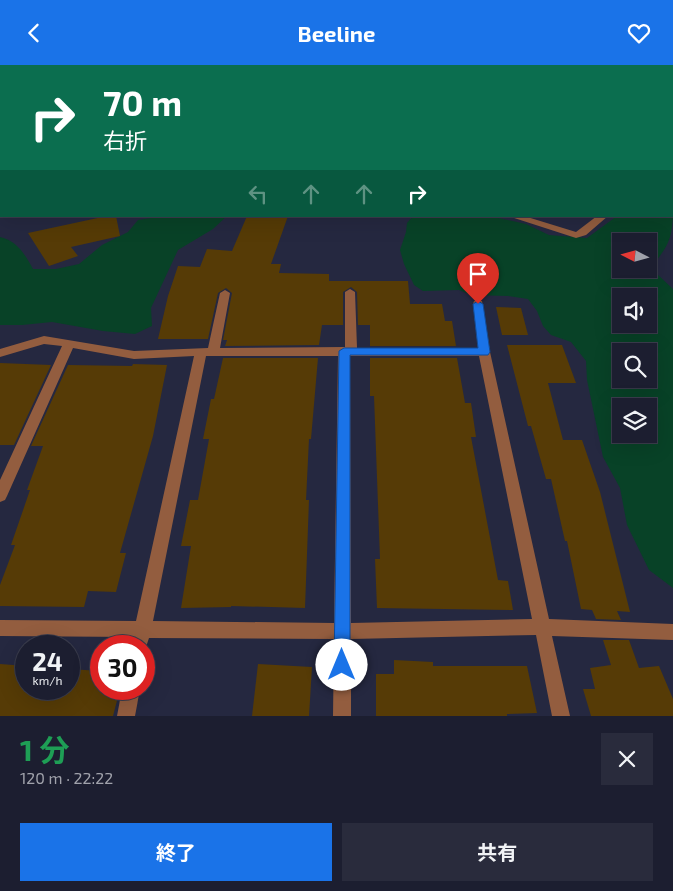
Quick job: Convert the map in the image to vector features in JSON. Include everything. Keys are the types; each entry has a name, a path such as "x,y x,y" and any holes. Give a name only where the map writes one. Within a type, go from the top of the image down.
{"street":[{"path":"516,217 576,235 583,233 602,217"},
{"path":"342,716 342,631 350,292"},
{"path":"141,635 207,352 225,293"},
{"path":"478,304 484,352 562,716"},
{"path":"0,353 44,340 134,355 207,352 484,352"},
{"path":"0,496 4,474 69,343"},
{"path":"0,628 342,631 542,627 673,632"},
{"path":"126,716 129,700"}],"green space":[{"path":"158,217 226,217 213,229 178,250 151,308 152,326 135,334 103,331 52,322 0,325 0,237 16,245 33,269 56,269 79,264 102,245 128,232 138,220"},
{"path":"412,217 494,217 526,224 549,235 587,238 616,217 673,217 669,241 658,258 658,233 612,233 612,278 657,278 658,275 673,289 673,588 649,570 627,525 620,488 603,457 587,380 586,361 571,342 551,335 543,326 537,311 528,299 508,296 471,295 459,290 423,291 414,285 400,250 407,223"}],"building":[{"path":"102,217 116,217 120,236 71,247 78,256 49,266 28,233"},
{"path":"247,217 288,217 271,264 281,264 279,273 329,274 329,281 408,281 410,304 442,304 445,321 452,321 456,346 370,346 370,325 358,325 357,292 351,287 343,292 343,325 322,325 319,345 225,346 227,340 223,340 232,293 226,288 218,293 208,339 158,339 168,296 178,266 200,267 207,249 232,251"},
{"path":"496,307 521,308 528,335 502,335"},
{"path":"507,345 562,345 576,383 548,383 563,440 582,440 600,492 630,612 617,611 621,620 596,619 592,610 581,609 567,541 565,541 551,479 546,479 531,426 528,426"},
{"path":"223,358 318,358 311,439 309,439 306,500 309,500 305,608 231,606 181,608 191,546 181,546 190,500 198,500 209,439 203,439 211,399 214,399"},
{"path":"370,358 457,358 465,403 471,403 476,437 471,437 498,580 508,581 513,610 377,608 375,559 380,559 374,396 370,396"},
{"path":"0,363 51,365 14,445 0,445"},
{"path":"133,364 167,365 153,436 120,553 126,553 116,592 88,591 84,607 0,606 0,585 15,545 11,545 30,490 27,490 43,446 31,446 68,365 132,366"},
{"path":"603,640 629,640 639,668 659,666 673,699 673,716 591,716 583,689 595,689 590,668 611,665"},
{"path":"394,660 433,662 433,666 527,666 537,713 507,714 507,716 376,716 376,674 394,674"},
{"path":"0,664 15,665 15,700 80,700 80,670 90,670 90,700 117,700 113,716 0,716"},
{"path":"258,664 312,667 309,716 252,716"}],"route":[{"path":"342,665 344,351 484,352 478,304"}]}
